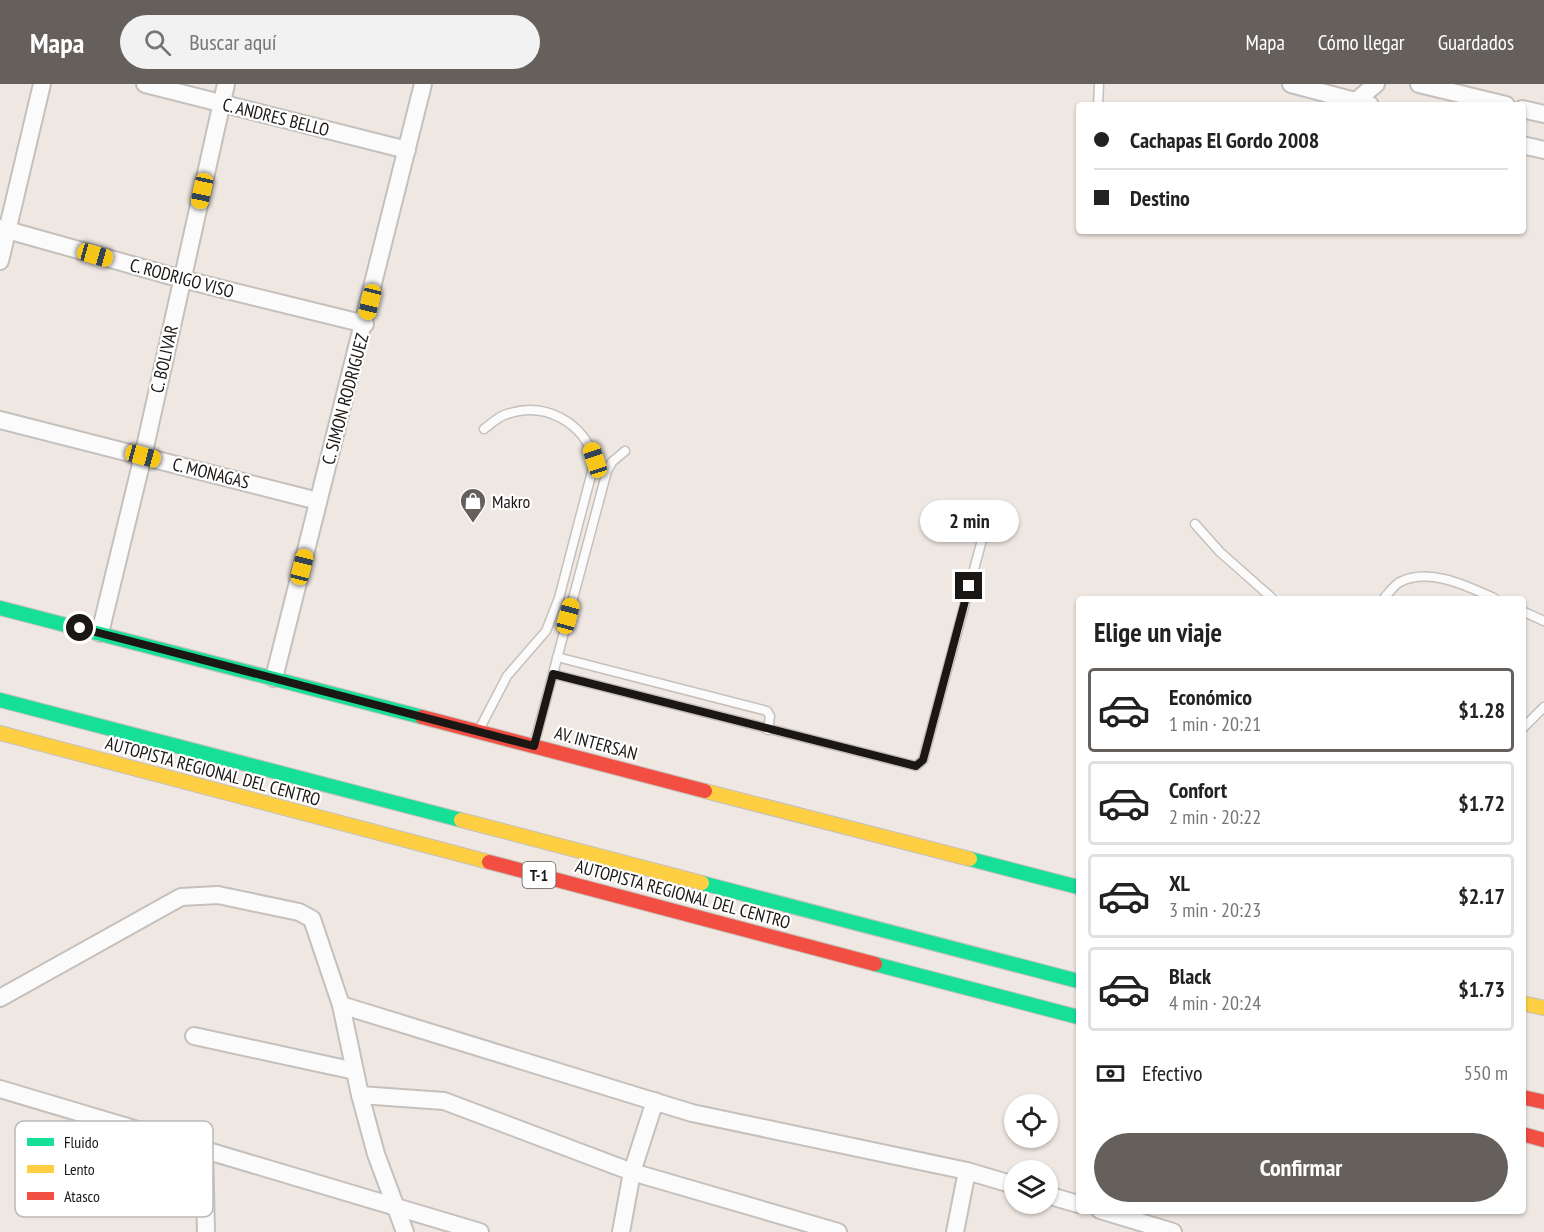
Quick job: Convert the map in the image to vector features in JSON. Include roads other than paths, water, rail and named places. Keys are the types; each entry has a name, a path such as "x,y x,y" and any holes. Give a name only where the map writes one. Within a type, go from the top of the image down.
{"main road":[{"name":"AV. INTERSAN","path":"0,608 1076,886"},
{"name":"AUTOPISTA REGIONAL DEL CENTRO","path":"0,700 1076,980"},
{"name":"AUTOPISTA REGIONAL DEL CENTRO","path":"0,733 1076,1016"},
{"path":"1526,1004 1544,1008"},
{"path":"1526,1098 1544,1102"},
{"path":"1526,1135 1544,1140"}],"street":[{"path":"0,261 4,229 42,84"},
{"name":"C. ANDRES BELLO","path":"145,84 407,150"},
{"name":"C. BOLIVAR","path":"100,633 143,456 226,84"},
{"name":"C. SIMON RODRIGUEZ","path":"274,678 365,324 423,84"},
{"path":"1291,84 1359,102"},
{"path":"1364,102 1376,84"},
{"path":"1419,84 1494,102"},
{"path":"1526,110 1544,114"},
{"path":"1526,146 1544,150"},
{"name":"C. RODRIGO VISO","path":"4,229 182,279 365,324"},
{"name":"C. MONAGAS","path":"0,420 318,501"},
{"path":"0,998 181,897 218,895 299,912 312,919 340,1005 360,1095 405,1232"},
{"path":"340,1005 692,1113 967,1171 1004,1182"},
{"path":"194,1036 355,1071"},
{"path":"0,1089 109,1121"},
{"path":"360,1095 444,1101 632,1172 769,1214 838,1232"},
{"path":"621,1232 632,1172 655,1101"},
{"path":"213,1152 480,1232"},
{"path":"955,1232 967,1171"},
{"path":"1058,1198 1076,1203"},
{"path":"1113,1214 1173,1232"},
{"path":"206,1217 206,1232"}],"lane":[{"path":"1098,102 1099,84"},
{"path":"478,730 507,676 546,631 559,598 595,460 591,447 574,427 543,409 505,414 484,429"},
{"path":"534,746 607,471 612,462 625,451"},
{"path":"553,674 768,730 916,766 920,765 987,521"},
{"path":"1195,524 1220,552 1270,596"},
{"path":"1386,596 1398,583 1417,576 1438,578 1488,596"},
{"path":"1526,613 1544,621"},
{"path":"557,657 767,711 770,716 768,730"},
{"path":"1526,725 1544,707"}],"place":[{"name":"Makro","path":"473,524"}]}
